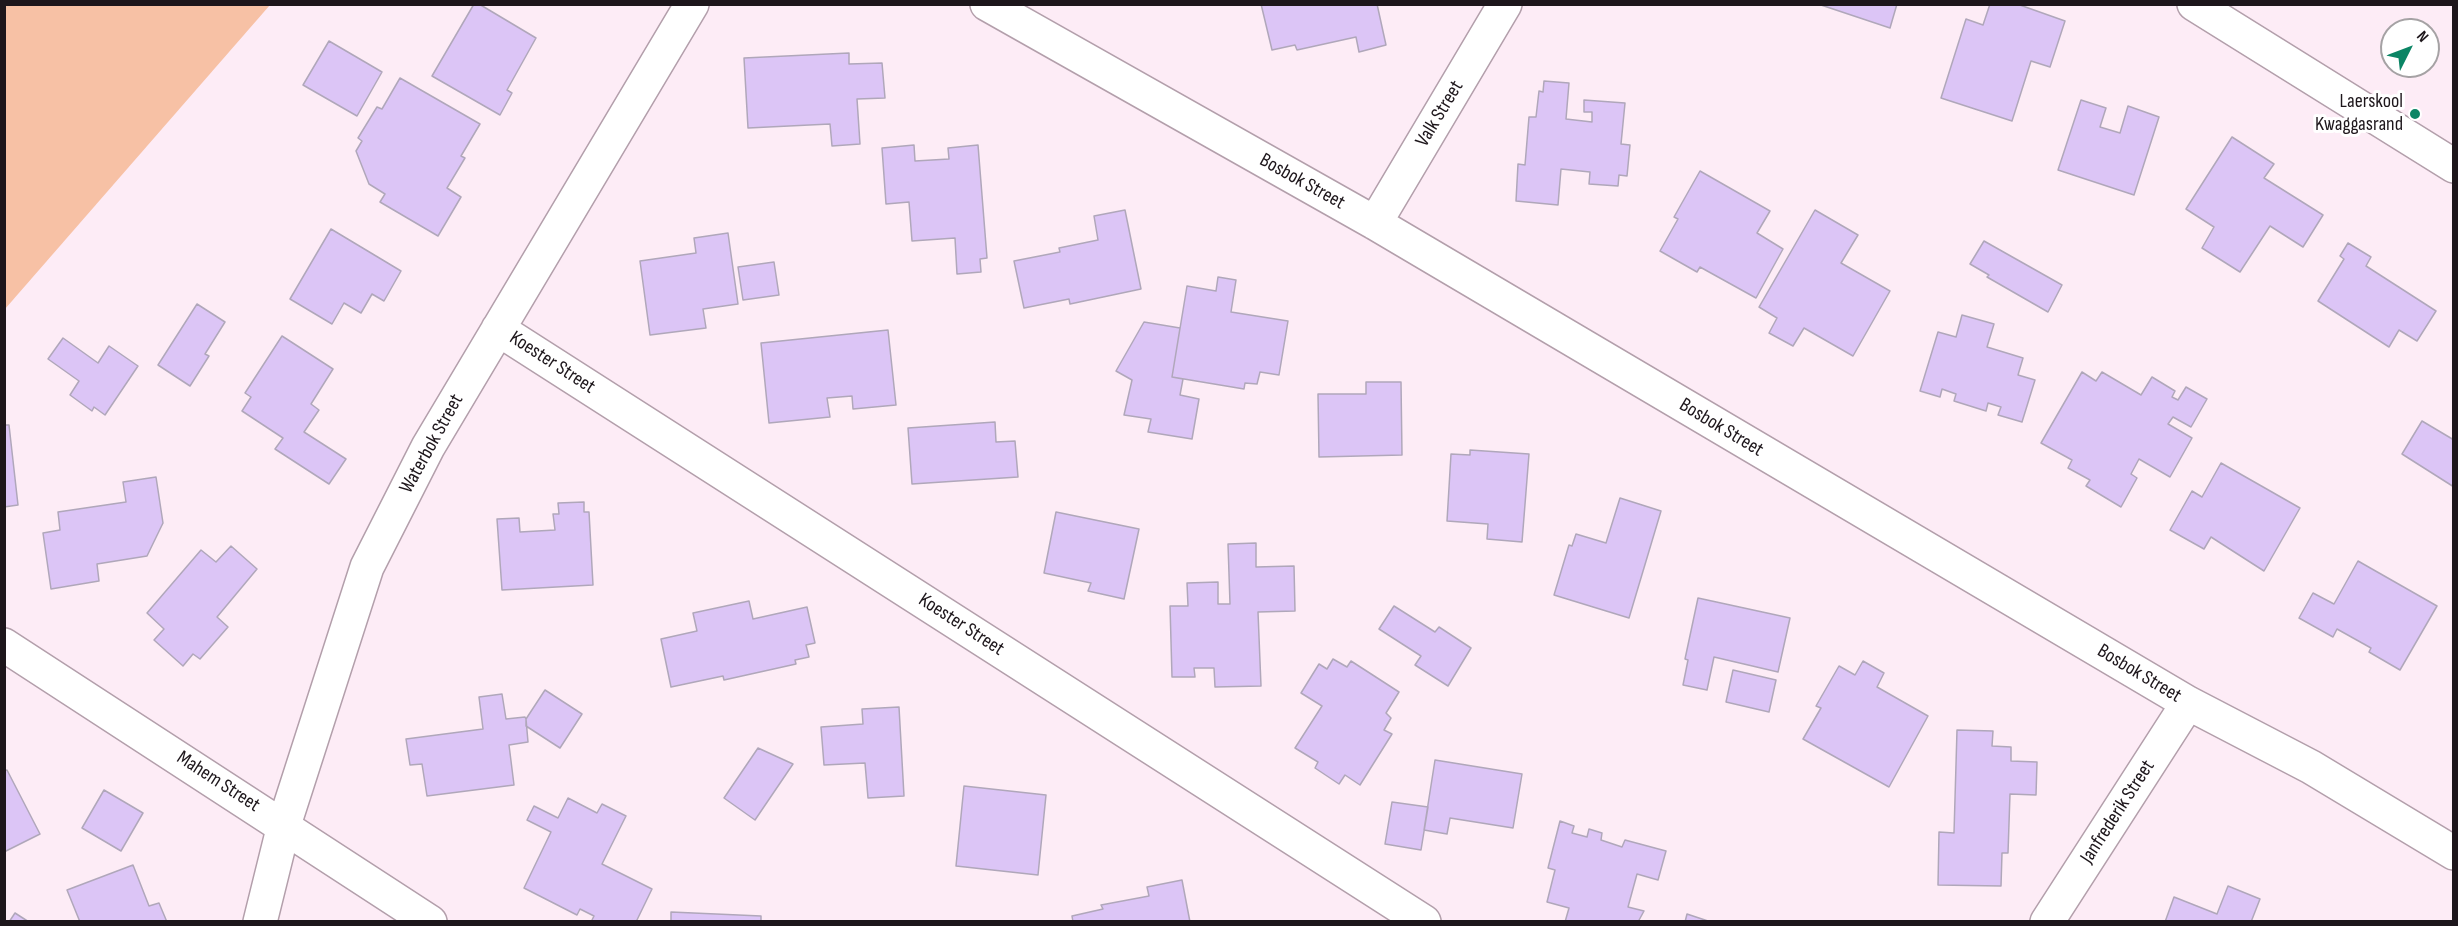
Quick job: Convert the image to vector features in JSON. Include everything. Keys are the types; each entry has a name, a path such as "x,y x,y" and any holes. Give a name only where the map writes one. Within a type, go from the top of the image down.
{"street":[{"name":"Waterbok Street","path":"260,921 284,825 367,567 428,447 692,4"},
{"name":"Bosbok Street","path":"987,4 1375,223 2188,703 2311,767 2454,853"},
{"name":"Valk Street","path":"1375,223 1505,4"},
{"path":"2194,4 2454,166"},
{"name":"Koester Street","path":"498,329 1424,921"},
{"name":"Mahem Street","path":"4,645 430,921"},
{"name":"Janfrederik Street","path":"2047,921 2188,703"}],"shaded area":[{"path":"4,5 270,5 5,309"}],"building":[{"path":"474,4 479,4 536,38 507,90 512,93 500,115 432,76"},
{"path":"1261,4 1377,4 1386,45 1359,52 1356,37 1297,50 1295,45 1272,50"},
{"path":"1818,4 1897,4 1890,28"},
{"path":"1990,4 2017,4 2065,21 2050,67 2031,61 2012,121 1941,98 1966,19 1983,25"},
{"path":"329,41 382,72 357,116 303,85"},
{"path":"849,53 849,64 882,63 885,98 857,99 860,144 832,146 830,124 748,128 744,58"},
{"path":"400,78 480,124 461,156 465,158 447,188 461,197 438,236 380,202 385,194 369,184 356,151 362,141 358,138 377,107 382,109"},
{"path":"1544,81 1569,83 1566,119 1592,122 1592,112 1584,112 1584,100 1625,103 1621,144 1630,145 1627,176 1619,175 1618,186 1589,184 1590,172 1561,169 1558,205 1516,201 1518,164 1525,165 1529,117 1536,117 1539,91 1543,92"},
{"path":"2081,100 2106,108 2100,127 2120,133 2128,106 2159,117 2134,195 2058,170"},
{"path":"2232,137 2274,164 2264,178 2323,215 2303,247 2270,226 2240,272 2202,248 2214,227 2186,209"},
{"path":"914,145 915,161 949,159 948,148 978,145 987,258 980,259 981,272 957,274 955,238 912,241 909,202 886,204 882,148"},
{"path":"1700,171 1770,211 1757,233 1783,249 1756,298 1700,267 1697,272 1660,251 1678,219 1674,217"},
{"path":"1125,210 1141,289 1070,304 1069,299 1024,308 1014,261 1060,252 1059,248 1098,240 1094,216"},
{"path":"1815,210 1858,235 1841,263 1890,291 1853,356 1804,328 1793,346 1769,333 1777,318 1759,307"},
{"path":"331,229 401,271 384,301 372,294 361,313 344,303 332,324 290,299"},
{"path":"728,233 738,304 703,309 706,328 650,335 640,261 696,253 694,238"},
{"path":"1984,241 2062,285 2048,312 1987,277 1989,275 1970,264"},
{"path":"2348,243 2371,257 2366,266 2436,311 2417,341 2399,330 2389,347 2318,301 2344,259 2340,256"},
{"path":"774,262 779,295 743,300 738,267"},
{"path":"1218,277 1236,280 1231,312 1288,321 1279,375 1260,372 1257,384 1245,383 1244,389 1172,377 1187,286 1216,291"},
{"path":"197,304 225,322 205,354 209,356 190,386 158,365"},
{"path":"1962,315 1994,324 1987,347 2023,358 2018,375 2035,380 2022,422 1998,415 2001,407 1988,403 1986,411 1954,401 1956,394 1942,389 1940,397 1920,391 1938,332 1956,337"},
{"path":"1144,322 1180,328 1172,377 1183,379 1180,395 1199,399 1192,439 1148,432 1151,419 1124,415 1132,380 1116,371"},
{"path":"888,330 896,405 853,409 852,396 827,398 830,417 769,423 761,343"},
{"path":"282,336 333,369 311,404 319,410 304,432 346,459 329,484 275,449 283,438 242,411 251,397 245,393"},
{"path":"63,338 98,363 109,346 138,366 105,415 94,407 92,411 70,395 79,381 48,359"},
{"path":"2082,372 2096,381 2102,372 2141,395 2152,377 2175,391 2172,397 2178,400 2186,387 2207,399 2191,427 2173,417 2168,424 2192,438 2170,477 2139,459 2131,474 2137,478 2121,507 2086,486 2090,480 2068,468 2072,460 2041,443"},
{"path":"1366,382 1401,382 1402,455 1319,457 1318,394 1366,394"},
{"path":"2422,421 2454,440 2454,487 2402,454"},
{"path":"995,422 996,442 1015,441 1018,477 912,484 908,428"},
{"path":"4,425 9,425 18,505 4,507"},
{"path":"1470,450 1529,454 1522,542 1487,539 1488,524 1447,521 1451,454 1470,455"},
{"path":"2221,463 2300,508 2264,571 2211,537 2204,549 2170,530 2192,491 2202,497"},
{"path":"156,477 163,523 147,556 97,564 99,581 51,589 43,533 60,530 58,512 126,502 123,482"},
{"path":"1620,498 1661,511 1629,618 1554,595 1569,545 1572,546 1576,534 1606,543"},
{"path":"584,502 584,512 589,512 593,585 502,590 497,519 519,518 520,532 555,530 553,514 559,514 558,503"},
{"path":"1056,512 1139,529 1124,599 1088,591 1091,583 1044,573"},
{"path":"1256,543 1256,567 1294,566 1295,611 1258,612 1261,686 1215,687 1214,668 1194,668 1195,677 1172,677 1170,606 1188,606 1187,583 1218,582 1218,604 1230,604 1228,544"},
{"path":"231,546 257,569 217,617 228,627 200,659 193,654 183,666 154,640 164,629 147,613 201,550 216,562"},
{"path":"2358,561 2437,606 2400,670 2369,652 2371,648 2337,629 2333,637 2299,618 2313,593 2334,604"},
{"path":"1698,598 1790,618 1778,672 1714,657 1707,690 1683,685 1688,660 1685,659"},
{"path":"749,601 753,619 807,607 815,643 806,645 809,657 795,660 796,664 724,680 723,676 671,687 661,639 697,631 693,613"},
{"path":"1394,606 1435,632 1439,627 1471,648 1448,686 1415,665 1421,656 1379,629"},
{"path":"1333,659 1347,667 1351,661 1399,692 1386,713 1391,718 1384,730 1392,734 1360,785 1345,775 1339,784 1315,768 1318,762 1295,748 1322,706 1301,693 1319,664 1327,669"},
{"path":"1863,661 1884,673 1877,687 1928,716 1889,787 1803,739 1821,708 1816,706 1839,666 1855,675"},
{"path":"1733,670 1776,680 1769,712 1726,702"},
{"path":"545,690 582,714 560,748 526,726 526,719"},
{"path":"502,694 506,719 525,717 526,719 528,742 509,745 514,785 427,796 422,764 410,765 406,739 483,729 479,697"},
{"path":"899,707 904,796 868,798 865,763 824,765 821,727 863,724 862,709"},
{"path":"1957,730 1993,731 1992,746 2011,747 2011,761 2037,762 2036,795 2010,794 2008,853 2002,853 2001,886 1938,885 1939,832 1954,833"},
{"path":"758,748 793,764 755,820 724,798"},
{"path":"1435,760 1522,774 1513,828 1450,818 1447,834 1424,830"},
{"path":"7,770 40,834 4,852 4,771"},
{"path":"964,786 1046,795 1038,875 956,866"},
{"path":"104,790 143,813 121,851 82,828"},
{"path":"568,798 597,813 602,804 626,816 602,864 652,889 636,922 594,922 592,920 594,916 580,909 577,915 524,888 551,832 527,820 534,806 558,818"},
{"path":"1392,802 1428,807 1421,850 1385,844"},
{"path":"1560,821 1574,826 1572,833 1587,837 1589,829 1602,833 1601,840 1622,847 1625,840 1666,851 1658,880 1637,874 1628,907 1644,911 1638,922 1565,922 1569,908 1547,902 1555,870 1548,868"},
{"path":"133,865 149,906 159,903 167,922 80,922 67,890"},
{"path":"1182,880 1190,922 1073,922 1072,916 1103,909 1101,905 1149,896 1147,887"},
{"path":"2228,886 2260,899 2251,922 2165,922 2174,897 2217,914"},
{"path":"671,912 761,916 761,922 671,922"},
{"path":"15,913 29,922 9,922"},
{"path":"1687,914 1711,922 1685,922"}],"place":[{"name":"Laerskool Kwaggasrand","path":"2415,114"}]}
